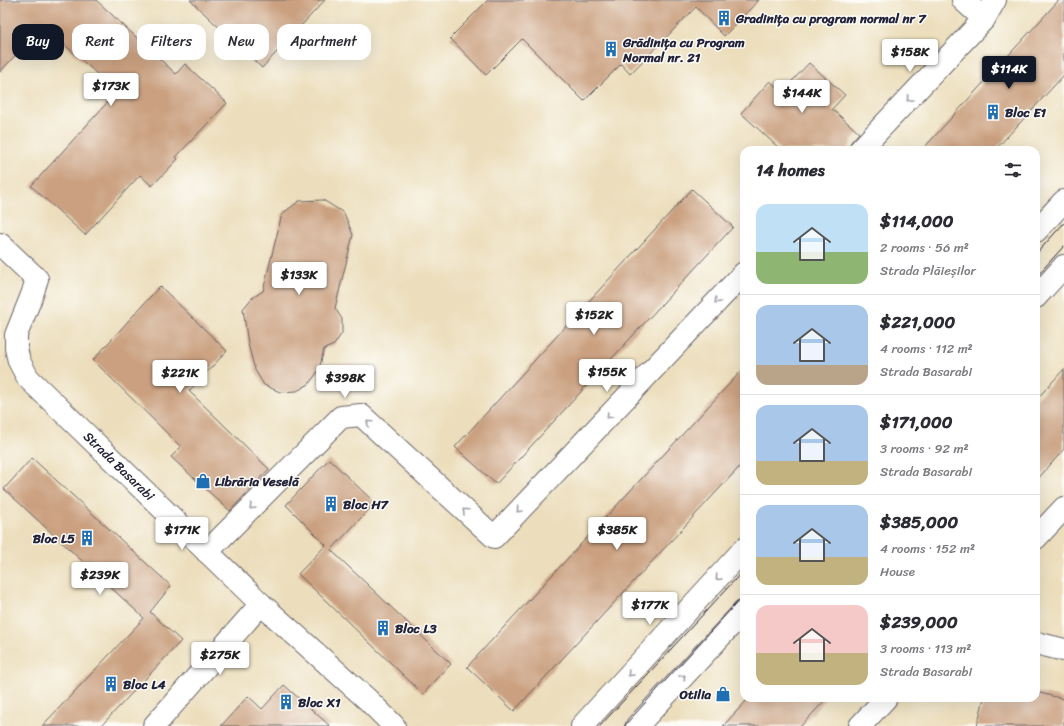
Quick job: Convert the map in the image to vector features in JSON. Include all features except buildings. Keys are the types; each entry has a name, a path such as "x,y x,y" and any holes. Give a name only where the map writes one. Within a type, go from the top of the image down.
{"street":[{"path":"963,0 984,19"},
{"path":"864,146 984,19 994,0"},
{"path":"1040,227 1064,201"},
{"name":"Strada Basarabi","path":"0,244 37,279 16,335 16,348 19,362 28,378 260,604 368,700 394,726"},
{"path":"1040,293 1064,266"},
{"path":"207,552 341,417 361,416 494,537 740,277"},
{"path":"1040,534 1064,508"},
{"path":"582,726 740,553"},
{"path":"154,726 260,604"},
{"path":"637,726 740,615"},
{"path":"1040,644 1064,650"},
{"path":"860,726 882,702"}],"tram line":[{"path":"1040,250 1064,223"},
{"path":"1040,273 1064,246"},
{"path":"600,726 740,574"},
{"path":"624,726 740,599"}],"place":[{"name":"Gradinița cu program normal nr 7","path":"724,18"},
{"name":"Grădinița cu Program Normal nr. 21","path":"611,49"},
{"name":"Bloc E1","path":"993,112"},
{"name":"Librăria Veselă","path":"203,481"},
{"name":"Bloc H7","path":"331,504"},
{"name":"Bloc L5","path":"87,538"},
{"name":"Bloc L3","path":"383,628"},
{"name":"Bloc L4","path":"111,684"},
{"name":"Otilia","path":"723,694"},
{"name":"Bloc X1","path":"286,702"}]}
